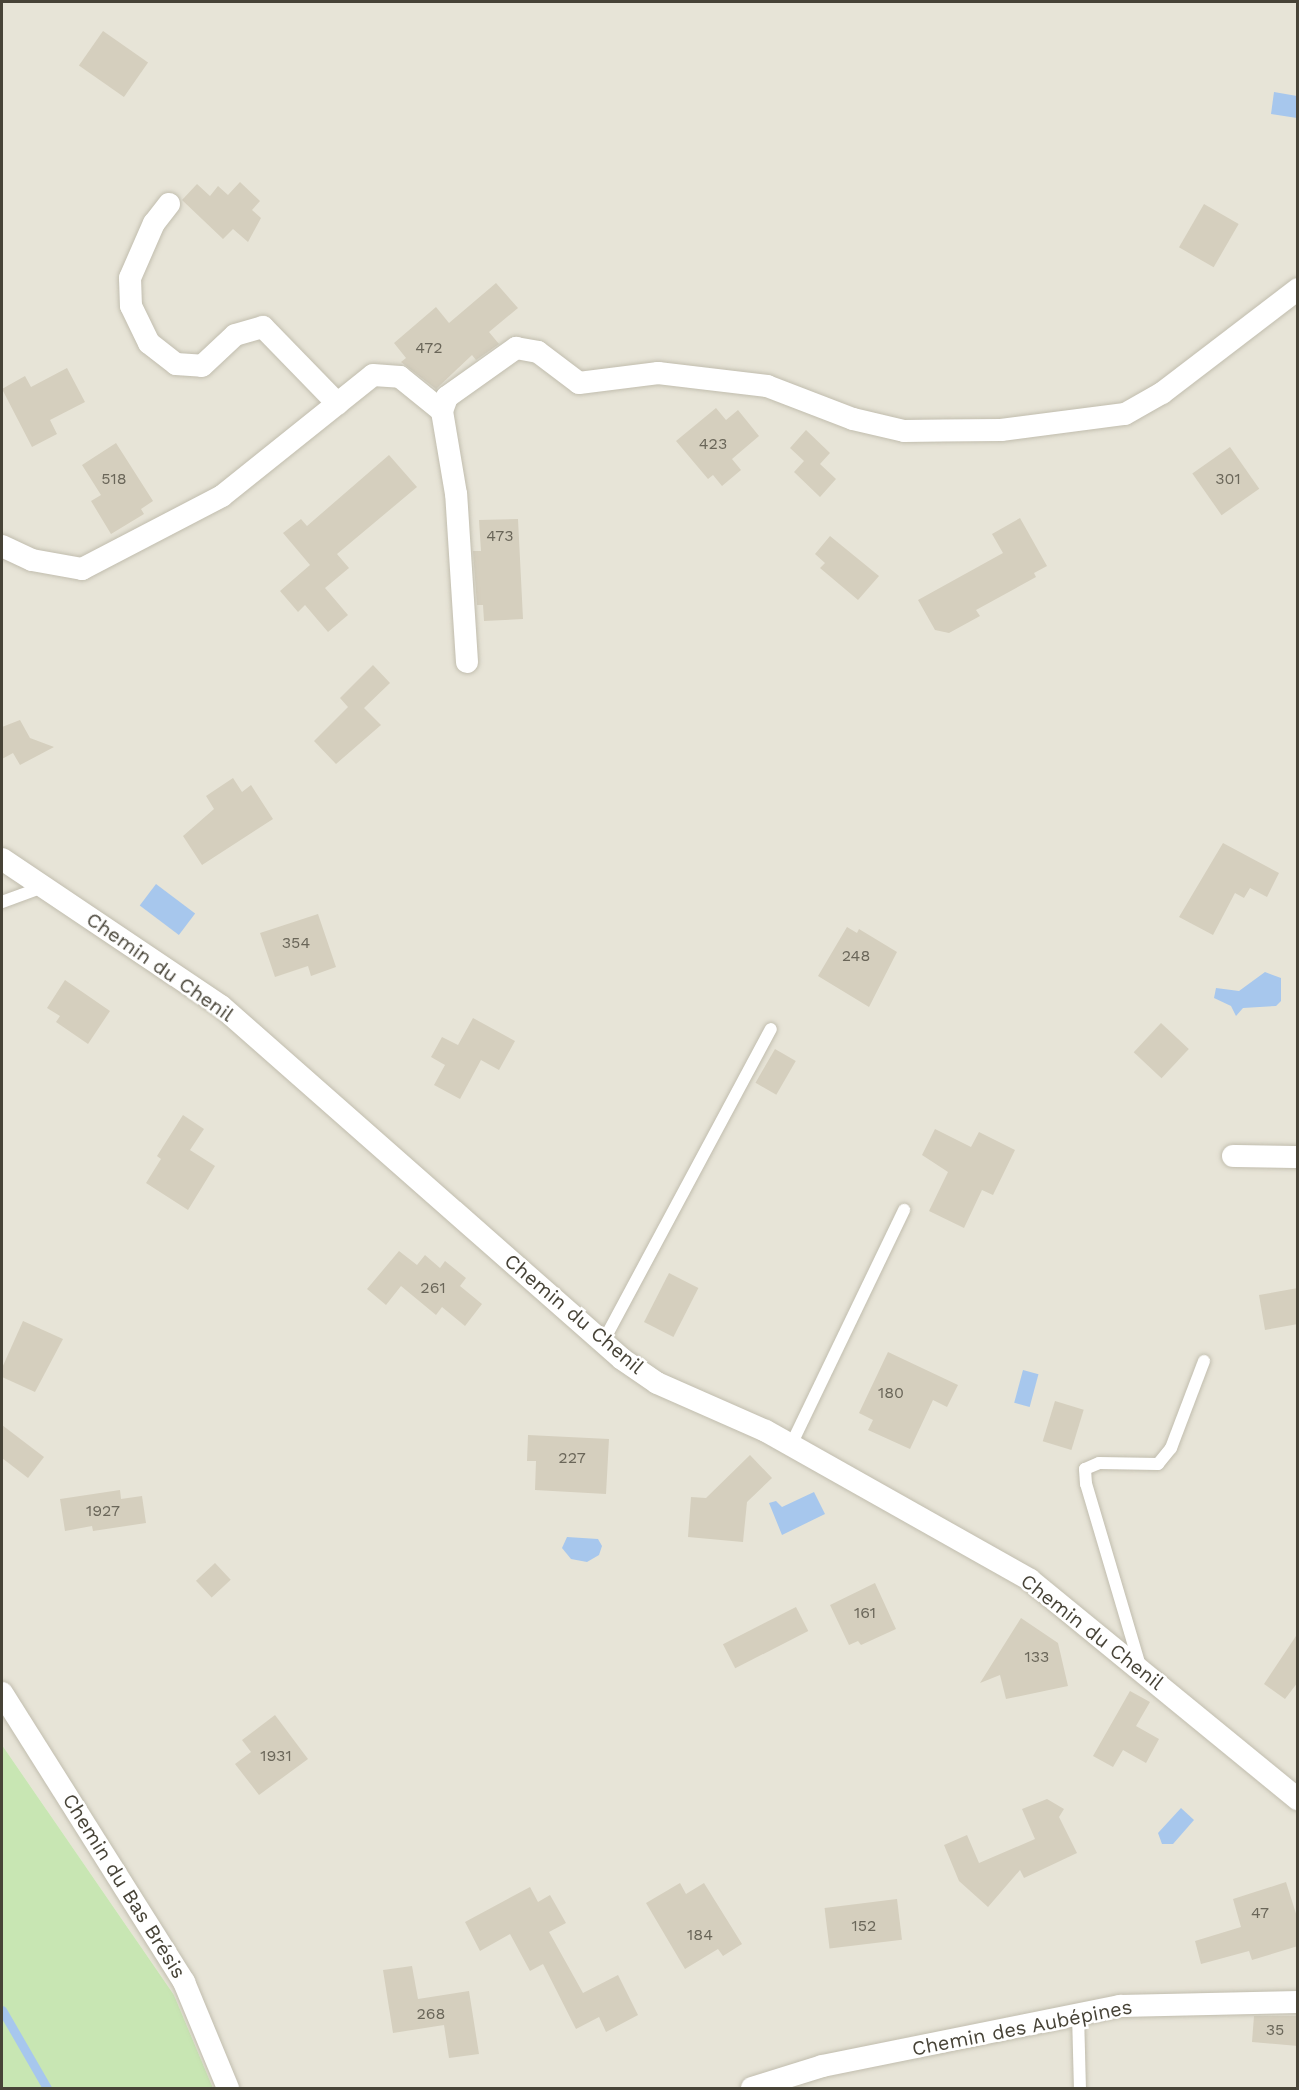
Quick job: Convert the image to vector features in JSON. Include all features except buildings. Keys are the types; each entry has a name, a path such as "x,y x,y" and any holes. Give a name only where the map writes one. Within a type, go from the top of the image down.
{"street":[{"path":"169,204 154,223 130,278 131,306 148,343 176,364 202,366 235,335 263,327 338,404"},
{"path":"467,662 456,494 442,411 447,397 516,348 538,352 579,383 598,384 658,373 767,386 853,419 904,430 1001,430 1125,414 1162,393 1298,289"},
{"path":"2,546 32,560 82,569 222,496 373,375 400,377 442,411"},
{"name":"Chemin du Chenil","path":"2,859 221,1006 603,1342 657,1383 791,1445 1029,1580 1298,1799"},
{"path":"1233,1156 1298,1157"},
{"name":"Chemin du Bas Brésis","path":"2,1693 179,1973 228,2088"},
{"name":"Chemin des Aubépines","path":"752,2088 822,2066 1120,2006 1298,2002"}],"lane":[{"path":"2,902 43,887"},
{"path":"603,1342 771,1029"},
{"path":"791,1445 904,1210"},
{"path":"1141,1670 1086,1484 1085,1469 1099,1463 1158,1464 1171,1448 1204,1361"},
{"path":"1078,2014 1080,2088"}],"shaded area":[{"path":"2,2 1297,2 1297,2088 213,2088 174,1995 2,1745"}],"green space":[{"path":"2,1745 174,1995 213,2088 2,2088"}],"water":[{"path":"1274,92 1297,96 1297,118 1271,114"},
{"path":"156,884 195,913 179,935 140,906"},
{"path":"1265,972 1281,978 1281,1001 1276,1006 1243,1008 1236,1016 1231,1006 1214,998 1216,988 1239,991"},
{"path":"1023,1370 1038,1374 1030,1407 1014,1403"},
{"path":"814,1492 825,1514 782,1535 769,1503 776,1501 782,1507"},
{"path":"567,1537 598,1539 602,1546 599,1555 587,1562 571,1559 562,1548"},
{"path":"1181,1808 1194,1820 1173,1844 1162,1844 1158,1833"}],"waterway":[{"path":"2,2010 47,2088"}]}
